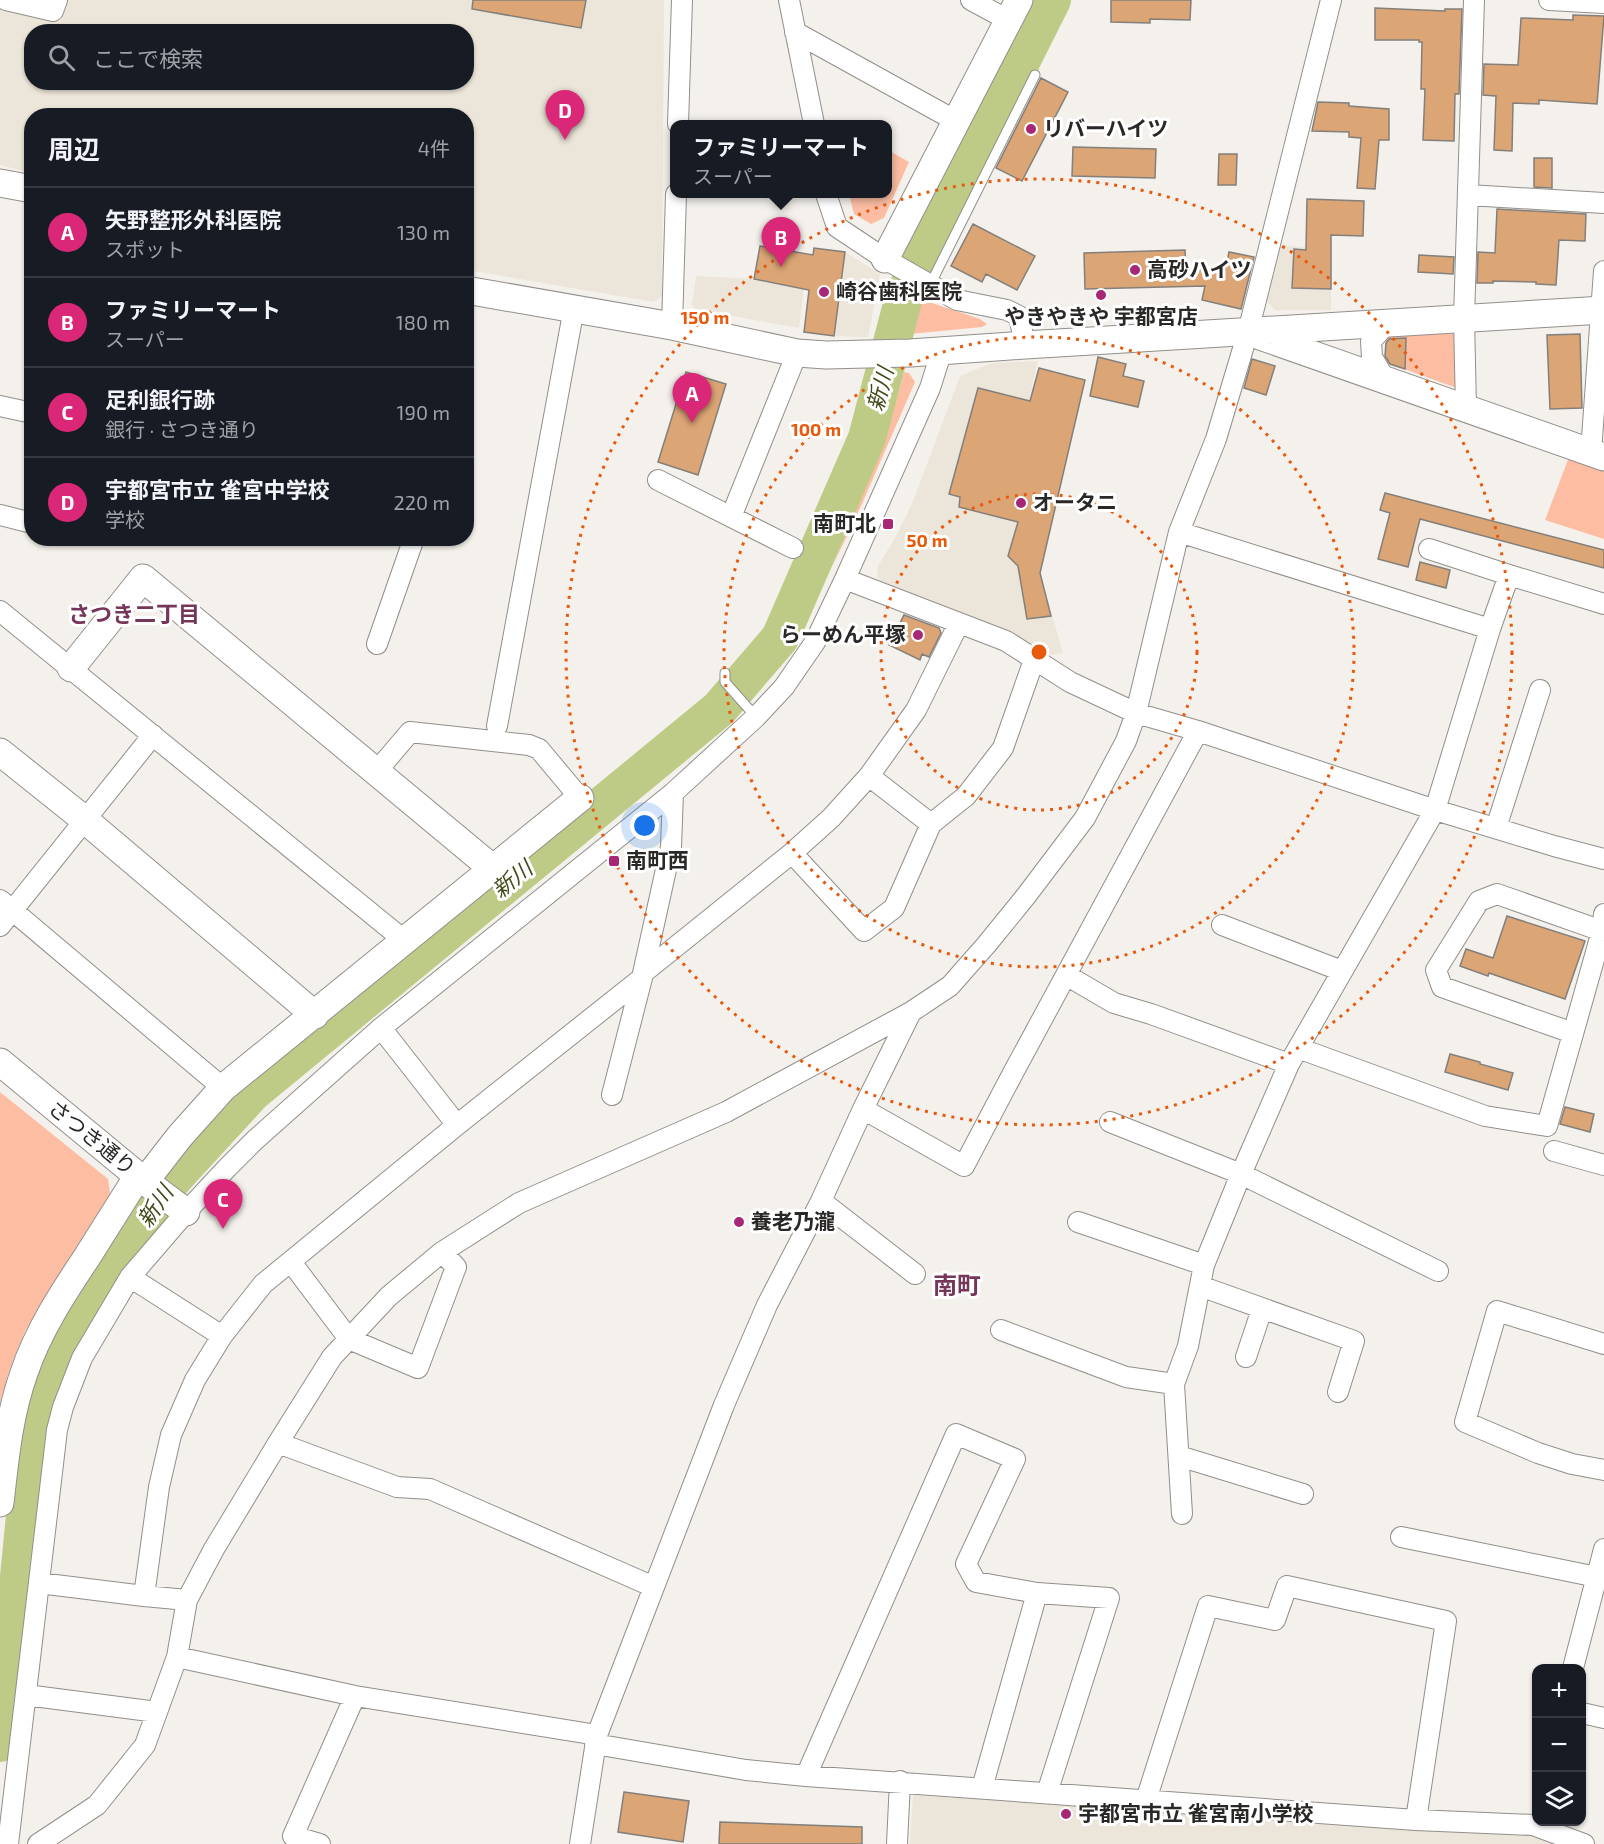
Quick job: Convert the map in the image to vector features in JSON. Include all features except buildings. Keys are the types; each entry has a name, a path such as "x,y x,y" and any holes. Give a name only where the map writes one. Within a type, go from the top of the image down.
{"street":[{"path":"6,0 53,11 57,0"},
{"path":"678,120 682,0"},
{"path":"789,0 813,120"},
{"path":"885,259 1013,10 971,0"},
{"path":"38,1844 97,1805 145,1745 177,1657 188,1600 214,1548 332,1357 388,1296 442,1252 519,1203 726,1112 911,1012 950,986 1026,896 1085,818 1126,741 1136,713 1179,532 1216,439 1248,332 1331,0"},
{"path":"1466,409 1464,318 1474,0"},
{"path":"1549,0 1604,3"},
{"path":"795,32 956,121"},
{"path":"0,183 24,188"},
{"path":"1468,195 1604,203"},
{"path":"672,326 676,198"},
{"path":"827,198 837,227 885,259 957,300 1007,310 1019,316 1025,345"},
{"path":"1248,332 1598,454 1604,271"},
{"path":"474,291 672,326 797,352 826,355 909,353 1603,310"},
{"path":"497,726 574,309"},
{"path":"1386,381 1372,357 1371,341 1387,323"},
{"path":"0,1503 3,1455 12,1410 24,1372 38,1339 69,1285 159,1192 255,1140 381,1028 673,793 756,717 784,687 815,642 845,579 930,388 942,350"},
{"path":"731,517 797,352"},
{"path":"0,405 24,412"},
{"path":"658,480 793,548"},
{"path":"0,514 24,521"},
{"path":"1179,532 1490,629"},
{"path":"377,644 411,546"},
{"path":"1429,549 1604,604"},
{"path":"1182,1514 1174,1384 1188,1346 1204,1265 1293,1056 1435,810 1490,629 1509,575"},
{"path":"70,668 142,578 492,868"},
{"path":"845,579 1006,641 1070,682 1136,713 1198,731 1435,810 1604,859"},
{"path":"0,611 405,941"},
{"path":"144,1596 159,1487 171,1434 195,1380 222,1336 263,1284 792,853 831,818 869,776 916,710 959,623"},
{"path":"792,853 864,931 894,908 931,824 966,796 1003,748 1034,660"},
{"path":"1496,828 1539,690"},
{"path":"864,1109 964,1166 1198,731"},
{"path":"8,1844 57,1430 63,1407 82,1358 130,1277 180,1136 223,1088 580,798 539,749 530,745 410,732 376,772"},
{"path":"0,926 6,905 85,820 153,735"},
{"path":"0,752 85,820 315,1015"},
{"path":"869,776 931,824"},
{"path":"612,1095 671,847 673,793"},
{"path":"1066,975 1114,1003 1485,1116 1546,1126 1573,1033 1603,922 1497,894 1479,901 1436,970 1442,987 1573,1033"},
{"path":"6,905 223,1088"},
{"path":"1222,925 1342,971"},
{"path":"580,1844 596,1740 724,1405 763,1315 821,1201 911,1012"},
{"path":"381,1028 457,1125"},
{"name":"さつき通り","path":"0,1062 159,1192"},
{"path":"1110,1122 1241,1174 1438,1271"},
{"path":"1554,1151 1604,1165"},
{"path":"821,1201 915,1274"},
{"path":"1078,1222 1204,1265"},
{"path":"291,1262 349,1339 418,1368 456,1267 442,1252"},
{"path":"130,1277 222,1336"},
{"path":"1200,1286 1354,1341 1338,1392"},
{"path":"1246,1357 1262,1309"},
{"path":"1604,1344 1497,1311 1465,1422 1538,1453 1572,1464 1604,1470"},
{"path":"1001,1330 1126,1377 1174,1384"},
{"path":"806,1776 956,1434 1015,1459 966,1564 976,1582 1037,1593 1109,1598 1047,1793"},
{"path":"278,1443 397,1487 430,1489 654,1587"},
{"path":"1179,1456 1303,1494"},
{"path":"1401,1537 1597,1577"},
{"path":"1574,1664 1604,1549"},
{"path":"39,1584 188,1600"},
{"path":"1146,1800 1208,1606 1275,1620 1287,1586 1446,1621 1416,1820"},
{"path":"982,1788 1037,1593"},
{"path":"177,1657 355,1696 746,1770 1416,1820 1532,1818"},
{"path":"26,1695 157,1712"},
{"path":"320,1844 292,1836 355,1696"},
{"path":"1586,1714 1604,1718"},
{"path":"897,1844 900,1781"},
{"path":"1550,1826 1584,1844"}],"lane":[{"path":"926,283 1035,75"},
{"path":"725,677 756,717"}],"shaded area":[{"path":"68,0 664,0 662,296 654,302 474,271 474,108 24,108 24,171 0,165 0,10 60,22"},
{"path":"892,152 909,162 884,218 871,224 854,214 850,198 892,198"},
{"path":"1280,245 1331,250 1331,310 1275,310 1268,303 1267,294"},
{"path":"760,246 808,254 799,328 694,309 692,304 696,276 754,279"},
{"path":"814,248 845,252 880,274 868,337 804,332"},
{"path":"920,299 980,319 987,324 982,327 910,334"},
{"path":"1460,333 1462,390 1385,362 1386,336"},
{"path":"1038,361 1029,399 1077,413 1040,573 1063,653 1052,655 890,589 877,577 878,566 912,504 960,376 992,363"},
{"path":"904,372 909,373 915,382 832,567 881,446"},
{"path":"1569,457 1604,469 1604,539 1545,520"},
{"path":"0,1092 108,1179 110,1194 25,1331 10,1368 0,1403"},
{"name":"宇都宮市立 雀宮南小学校","path":"913,1795 1527,1833 1556,1844 910,1844"}],"waterway":[{"name":"新川","path":"0,1743 31,1454 38,1417 80,1317 148,1212 175,1177 253,1092 719,709 780,638 867,438 905,293 1052,0"}],"place":[{"name":"リバーハイツ","path":"1031,129"},
{"name":"宇都宮市立 雀宮中学校","path":"565,140"},
{"name":"ファミリーマート","path":"781,267"},
{"name":"高砂ハイツ","path":"1135,270"},
{"name":"崎谷歯科医院","path":"824,292"},
{"name":"やきやきや 宇都宮店","path":"1101,295"},
{"name":"矢野整形外科医院","path":"692,423"},
{"name":"オータニ","path":"1021,503"},
{"name":"南町北","path":"888,524"},
{"name":"らーめん平塚","path":"918,635"},
{"name":"南町西","path":"614,861"},
{"name":"養老乃瀧","path":"739,1222"},
{"name":"足利銀行跡","path":"223,1229"},
{"name":"宇都宮市立 雀宮南小学校","path":"1066,1814"}],"district":[{"name":"さつき二丁目","path":"134,614"},
{"name":"南町","path":"957,1286"}]}
